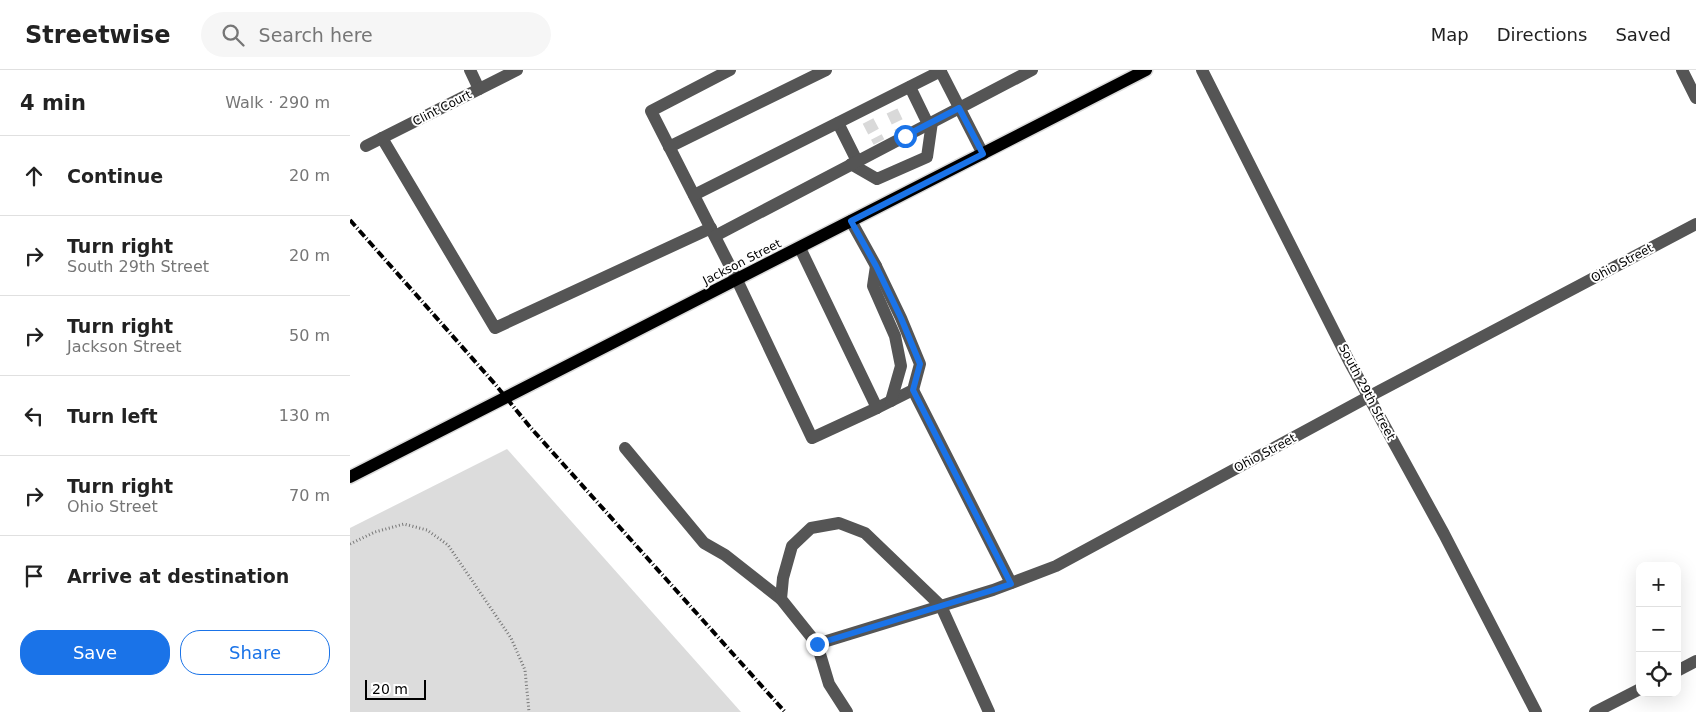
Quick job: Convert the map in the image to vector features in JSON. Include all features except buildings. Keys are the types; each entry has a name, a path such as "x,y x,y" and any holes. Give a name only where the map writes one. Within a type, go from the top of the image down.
{"main road":[{"name":"Jackson Street","path":"350,477 1146,70"}],"street":[{"path":"470,70 479,89"},
{"name":"Clint Court","path":"366,146 517,70"},
{"path":"730,70 651,111 737,280 812,438 913,390"},
{"path":"669,147 826,70"},
{"path":"382,138 495,328 713,232 854,163 880,145 930,123 1032,70"},
{"name":"South 29th Street","path":"1202,70 1368,397 1444,534 1536,712"},
{"path":"1682,70 1696,98"},
{"path":"694,195 838,123 865,116 889,105 910,87 940,71 983,154"},
{"path":"838,123 854,163 877,179 927,156 930,123 910,87"},
{"path":"851,221 876,266 901,318 920,364 913,390 1011,584"},
{"name":"Ohio Street","path":"817,644 1011,584 1056,566 1368,397 1696,224"},
{"path":"800,248 877,408"},
{"path":"876,266 873,286 895,336 901,366 891,401"},
{"path":"625,448 704,543 725,556 781,599 817,644 829,684 847,712"},
{"path":"781,599 782,578 792,546 811,528 839,523 865,534 941,606 990,712"},
{"path":"1681,669 1696,661"},
{"path":"1595,712 1636,692"}],"path":[{"path":"350,544 376,532 404,524 427,530 448,545 511,638 525,670 529,712"}],"shaded area":[{"path":"507,449 741,712 350,712 350,528"}],"tunnel":[{"path":"892,111 902,132"},
{"path":"868,121 879,142"}],"railway":[{"path":"350,220 495,384 530,427 785,712"}],"route":[{"path":"817,644 1011,584 913,390 920,364 901,318 876,266 851,221 983,154 959,108 905,136"}]}
